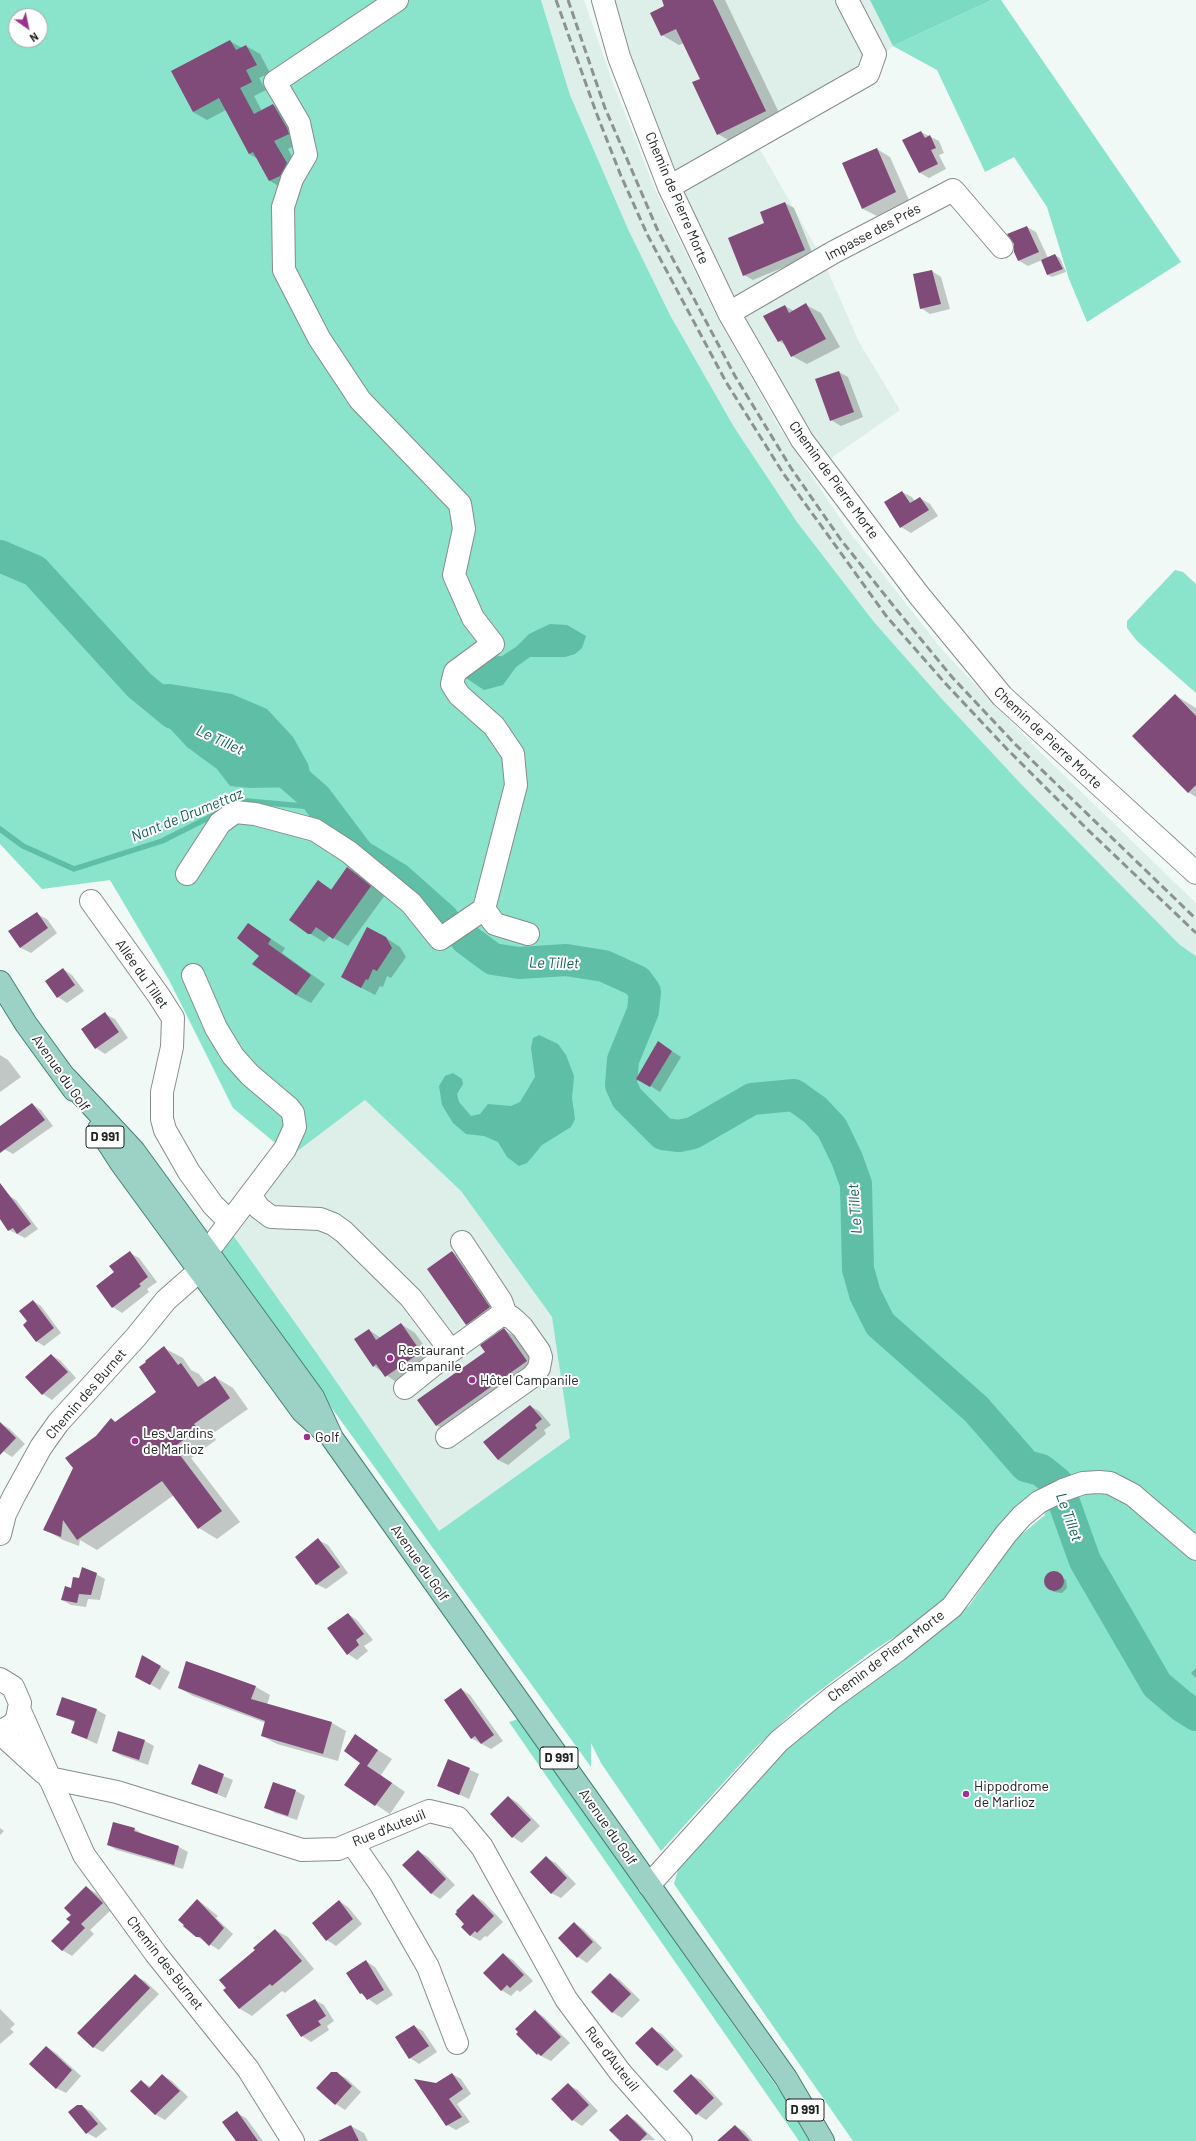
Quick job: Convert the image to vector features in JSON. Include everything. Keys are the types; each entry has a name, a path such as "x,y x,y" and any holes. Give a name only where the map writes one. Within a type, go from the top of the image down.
{"main road":[{"name":"Avenue du Golf","path":"0,982 26,1024 66,1078 121,1163 177,1240 203,1261 313,1397 332,1438 786,2078 824,2141"},
{"name":"Avenue du Golf","path":"0,996 26,1024"},
{"path":"66,1078 134,1151 203,1261"},
{"path":"786,2078 813,2108 837,2141"}],"street":[{"path":"187,874 220,823 235,812 242,812 315,830 349,852 411,903 440,939 484,909 516,785 513,754 494,726 459,695 452,684 455,672 493,644 473,618 454,575 464,529 460,504 360,400 319,338 284,270 283,208 292,179 306,155 299,123 275,82 397,0"},
{"name":"Chemin de Pierre Morte","path":"603,0 619,57 669,187 729,313 802,440 918,594 1002,696 1196,873"},
{"path":"669,187 868,74 875,54 847,0"},
{"name":"Impasse des Prés","path":"729,313 834,252 953,190 1002,247"},
{"name":"Allée du Tillet","path":"91,901 159,996 172,1018 172,1047 162,1092 162,1119 165,1130 189,1172 213,1205 224,1216 232,1216"},
{"path":"484,909 494,924 528,934"},
{"name":"Chemin des Burnet","path":"0,1534 3,1511 41,1447 58,1422 136,1337 166,1300 203,1261 232,1216 250,1195 285,1148 295,1127 293,1113 286,1105 250,1075 233,1056 216,1028 193,975"},
{"path":"250,1195 259,1208 271,1217 320,1219 333,1224 344,1232 414,1302 451,1351"},
{"path":"448,1437 523,1384 539,1368 541,1357 534,1342 516,1320 506,1315 502,1302 462,1242"},
{"path":"405,1388 451,1351 494,1320 506,1315"},
{"name":"Chemin de Pierre Morte","path":"649,1885 742,1780 779,1741 822,1705 898,1650 952,1606 1006,1534 1022,1516 1039,1502 1063,1490 1083,1483 1099,1482 1123,1488 1196,1549"},
{"name":"Chemin des Burnet","path":"2,1675 17,1694 20,1711 84,1855 156,1954 248,2069 293,2141"},
{"path":"0,1733 12,1725 20,1711"},
{"name":"Chemin des Burnet","path":"0,1733 53,1787"},
{"name":"Rue d'Auteuil","path":"53,1787 85,1785 117,1792 302,1850 338,1849 429,1811 458,1818 482,1847 566,1999 620,2072 681,2141"},
{"path":"352,1843 381,1885 428,1967 457,2044"}],"shaded area":[{"path":"0,0 541,0 570,95 628,229 670,315 734,427 797,522 874,622 942,699 1022,785 1180,945 1196,956 1196,2141 853,2141 674,1884 680,1863 819,1709 969,1606 1015,1540 1045,1515 1037,1497 935,1611 871,1652 802,1704 756,1747 661,1851 601,1763 591,1743 591,1767 217,1249 228,1228 318,1355 439,1531 570,1438 552,1317 461,1191 365,1100 291,1156 233,1108 169,980 110,880 42,889 0,844"},
{"path":"541,0 584,0 613,83 657,194 714,311 779,427 848,530 944,652 1037,749 1196,903 1196,956 1180,945 1022,785 942,699 874,622 797,522 734,427 670,315 628,229 570,95"},
{"path":"605,0 870,0 893,46 850,84 754,139 822,258 859,342 900,410 821,465 669,187"},
{"path":"870,0 992,0 893,46"},
{"path":"992,0 1001,0 1181,262 1087,322 1069,279 1047,207 1014,157 985,172 937,70 893,46"},
{"path":"1175,570 1183,572 1196,584 1196,693 1137,641 1127,628 1127,621"},
{"path":"365,1100 461,1191 552,1317 572,1437 439,1531 318,1355 228,1228 291,1156"},
{"path":"518,1719 815,2141 799,2141 509,1722"}],"water":[{"path":"550,624 567,625 586,636 582,648 575,654 565,657 530,657 516,667 503,685 484,690 466,678 465,671 484,657 502,656 516,647 529,634"},
{"path":"170,684 232,694 267,709 293,737 308,764 316,798 298,787 250,788 230,786 217,769 187,747 140,696 139,685"},
{"path":"539,1035 558,1044 566,1055 574,1076 572,1098 575,1119 571,1127 542,1145 527,1163 519,1166 507,1157 498,1142 484,1136 466,1134 453,1123 442,1105 439,1086 445,1076 453,1073 462,1079 463,1084 457,1094 459,1102 471,1116 480,1114 488,1104 511,1106 520,1102 535,1077 531,1048 533,1038"}],"building":[{"path":"662,0 713,0 766,111 717,135 692,82 700,79 676,29 661,36 650,13 664,6"},
{"path":"230,40 236,50 246,45 257,65 246,70 252,82 240,88 254,114 273,104 289,134 274,141 287,163 280,176 269,181 253,152 249,154 219,98 193,112 171,71"},
{"path":"921,131 925,138 930,135 936,148 931,150 938,164 919,173 902,140"},
{"path":"877,148 896,192 862,209 842,163"},
{"path":"785,202 805,250 743,276 728,238 764,223 760,212"},
{"path":"1027,226 1039,252 1018,261 1014,252 1014,244 1007,234"},
{"path":"1055,254 1063,269 1047,275 1041,260"},
{"path":"932,270 941,304 920,309 913,274"},
{"path":"806,303 826,339 791,357 782,340 778,342 763,316 785,305 789,313"},
{"path":"839,371 854,412 830,421 815,379"},
{"path":"902,491 910,503 920,497 929,510 900,528 884,502"},
{"path":"1175,694 1196,716 1196,785 1188,793 1132,736"},
{"path":"347,867 371,886 333,939 316,927 311,934 308,934 289,920 318,880 331,890"},
{"path":"37,912 48,928 20,948 8,931"},
{"path":"248,923 271,939 268,944 311,975 296,995 252,964 259,956 237,938"},
{"path":"367,927 386,937 392,948 377,971 373,969 368,980 366,979 361,988 341,977"},
{"path":"63,968 75,985 57,998 45,981"},
{"path":"105,1012 119,1032 95,1049 81,1029"},
{"path":"658,1041 672,1051 650,1087 636,1079"},
{"path":"32,1103 45,1120 0,1153 0,1126"},
{"path":"0,1183 31,1224 17,1234 13,1228 8,1231 0,1219"},
{"path":"130,1251 148,1277 139,1284 141,1286 112,1308 96,1286 114,1272 109,1266"},
{"path":"452,1251 490,1307 466,1325 427,1269"},
{"path":"33,1300 54,1328 36,1342 23,1325 27,1321 19,1311"},
{"name":"Restaurant Campanile","path":"401,1323 421,1352 385,1377 376,1364 373,1367 354,1339 369,1329 376,1340"},
{"name":"Hôtel Campanile","path":"504,1328 527,1361 436,1426 417,1400 485,1352 480,1345"},
{"name":"Les Jardins de Marlioz","path":"164,1346 178,1365 181,1363 198,1387 215,1376 230,1398 194,1424 198,1429 174,1447 222,1511 198,1529 162,1481 77,1540 63,1520 61,1537 43,1530 73,1468 65,1458 96,1436 111,1418 115,1422 156,1392 139,1367"},
{"path":"51,1354 68,1372 42,1395 25,1377"},
{"path":"530,1405 542,1419 535,1425 537,1428 498,1460 483,1442"},
{"path":"0,1422 16,1438 0,1455"},
{"path":"318,1538 340,1567 316,1585 295,1557"},
{"path":"82,1567 97,1573 91,1595 79,1594 77,1603 61,1600 65,1586 71,1588 73,1577 79,1578"},
{"path":"1054,1571 1061,1574 1064,1581 1061,1588 1054,1591 1047,1588 1044,1581 1047,1574"},
{"path":"348,1613 364,1634 356,1640 359,1645 347,1655 327,1628"},
{"path":"142,1655 161,1666 150,1685 135,1677"},
{"path":"186,1661 256,1686 251,1699 332,1722 323,1754 261,1736 265,1721 178,1688"},
{"path":"461,1688 494,1735 481,1744 475,1736 471,1739 444,1700"},
{"path":"62,1697 97,1709 87,1739 71,1733 75,1721 56,1715"},
{"path":"118,1731 145,1740 139,1760 112,1751"},
{"path":"355,1734 378,1750 367,1766 392,1783 375,1806 344,1785 360,1763 344,1751"},
{"path":"448,1759 470,1768 459,1795 437,1786"},
{"path":"199,1764 224,1774 217,1794 191,1784"},
{"path":"273,1782 296,1790 288,1816 264,1808"},
{"path":"508,1796 531,1820 512,1838 490,1814"},
{"path":"113,1822 135,1828 134,1831 179,1846 174,1865 107,1845"},
{"path":"418,1850 446,1879 431,1894 402,1865"},
{"path":"546,1856 567,1878 551,1894 530,1872"},
{"path":"86,1886 103,1903 81,1924 85,1928 62,1951 51,1941 70,1922 66,1919 71,1915 64,1908"},
{"path":"473,1894 494,1916 477,1933 475,1931 470,1936 461,1927 464,1924 455,1914 457,1912 456,1911"},
{"path":"197,1899 224,1928 209,1946 200,1937 196,1937 178,1920"},
{"path":"339,1900 353,1919 326,1941 312,1923"},
{"path":"574,1922 593,1942 577,1958 558,1938"},
{"path":"275,1929 302,1961 272,1986 270,1984 239,2009 223,1990 226,1988 219,1980 255,1950 253,1948"},
{"path":"503,1953 524,1975 510,1988 507,1985 501,1991 483,1973"},
{"path":"366,1960 384,1990 367,2000 362,1993 360,1994 346,1973"},
{"path":"610,1973 631,1994 612,2013 591,1992"},
{"path":"135,1974 150,1988 93,2048 77,2033"},
{"path":"315,1999 326,2016 318,2021 321,2025 301,2037 286,2015"},
{"path":"535,2010 561,2037 541,2056 538,2053 537,2055 516,2034 518,2032 515,2029"},
{"path":"414,2025 429,2046 409,2059 395,2037"},
{"path":"652,2027 674,2050 657,2066 635,2043"},
{"path":"46,2046 72,2070 56,2089 29,2064"},
{"path":"331,2072 337,2072 352,2086 335,2105 316,2088"},
{"path":"452,2073 463,2089 449,2099 462,2117 446,2126 414,2079 436,2083"},
{"path":"162,2074 180,2091 155,2115 130,2091 141,2080 149,2088"},
{"path":"691,2074 714,2098 696,2115 673,2091"},
{"path":"568,2083 589,2105 572,2121 551,2099"},
{"path":"77,2105 82,2105 98,2124 86,2134 68,2112"},
{"path":"237,2111 258,2141 236,2141 222,2122"},
{"path":"627,2114 647,2134 640,2141 620,2141 609,2130"},
{"path":"351,2125 359,2141 318,2141"},
{"path":"735,2125 750,2141 717,2141"}],"waterway":[{"name":"Le Tillet","path":"0,556 35,571 139,685 173,713"},
{"name":"Le Tillet","path":"283,769 316,798 359,855 398,879 443,919"},
{"name":"Nant de Drumettaz","path":"239,804 247,801 324,808"},
{"name":"Nant de Drumettaz","path":"0,829 23,846 74,869 162,841 218,813"},
{"name":"Le Tillet","path":"466,939 493,959 519,963 566,960 604,966 637,981 645,992 643,1011 623,1060 621,1085 627,1098 663,1134 679,1136 693,1133 752,1099 794,1095 815,1110 832,1128 847,1159 856,1184 858,1269 865,1294 880,1324 976,1409 1026,1466 1041,1470 1057,1483 1085,1561 1157,1685 1182,1706 1196,1715"}],"railway":[{"path":"556,0 596,112 621,176 648,236 726,382 783,473 887,617 945,683 1007,749 1086,828 1196,933"},
{"path":"568,0 605,108 658,231 735,376 791,468 841,540 952,677 1015,744 1196,919"}],"place":[{"name":"Restaurant Campanile","path":"390,1358"},
{"name":"Hôtel Campanile","path":"472,1380"},
{"name":"Golf","path":"307,1437"},
{"name":"Les Jardins de Marlioz","path":"135,1441"},
{"name":"Hippodrome de Marlioz","path":"966,1794"}]}
